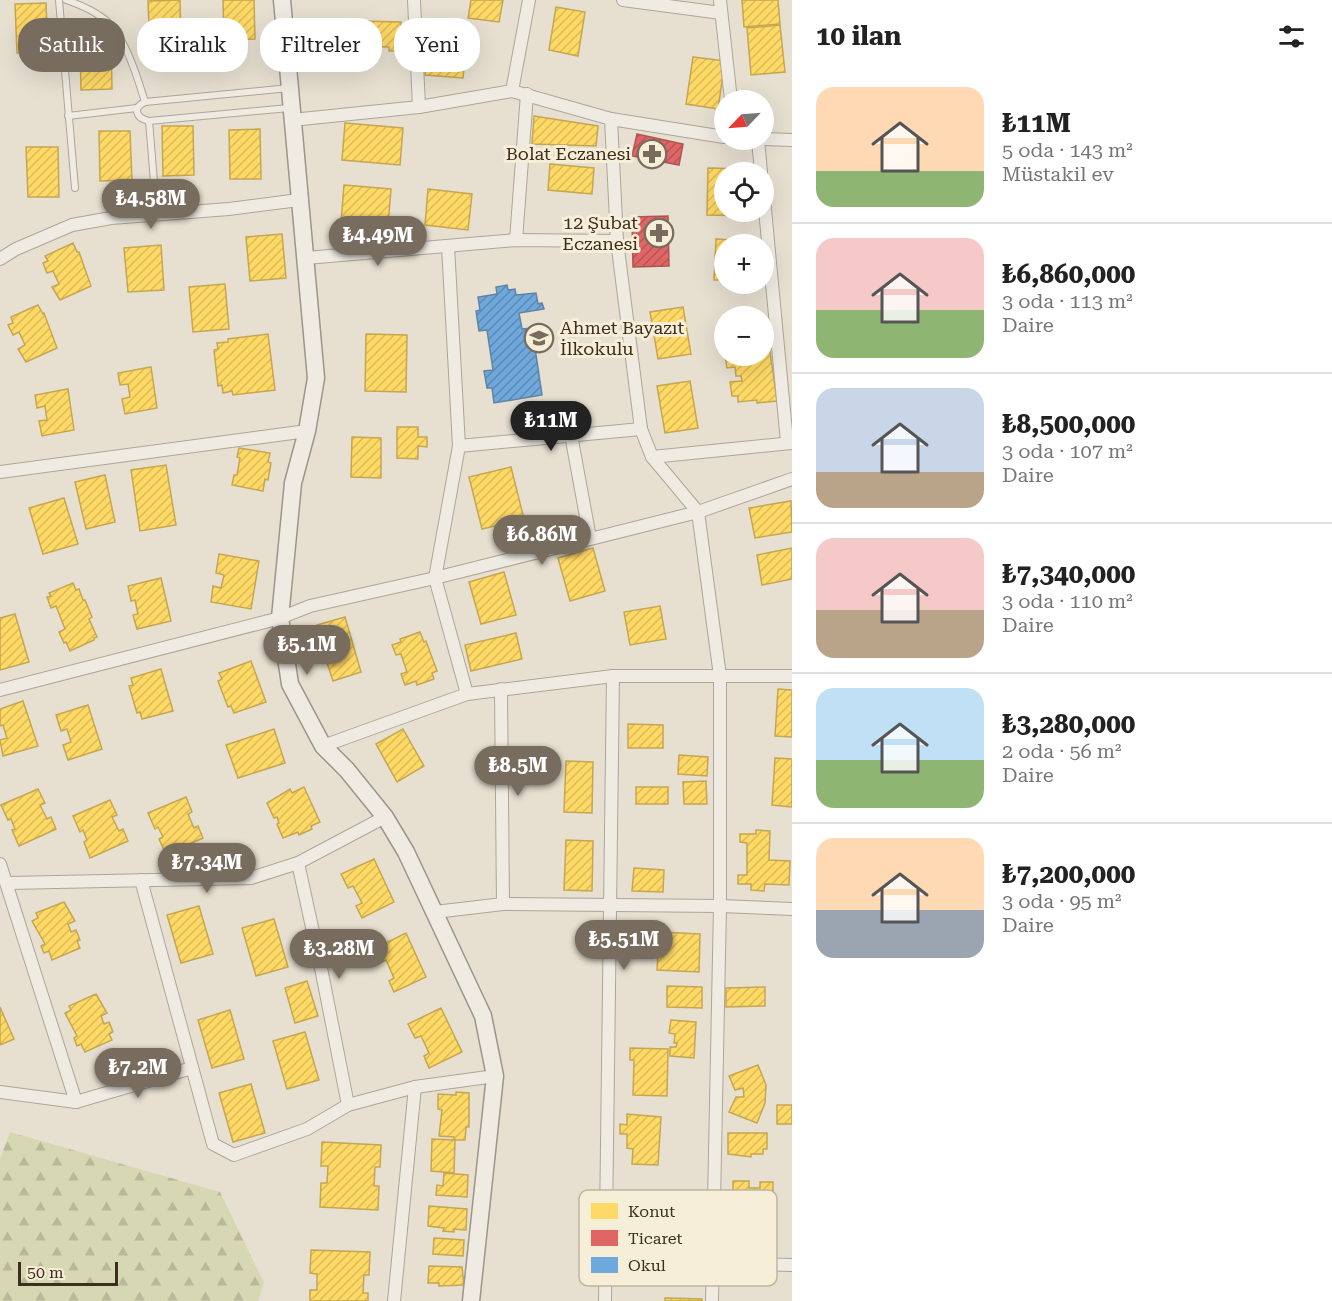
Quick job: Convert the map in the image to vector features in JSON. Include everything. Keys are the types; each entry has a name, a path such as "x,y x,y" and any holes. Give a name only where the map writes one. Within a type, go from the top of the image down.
{"street":[{"path":"282,0 316,378 307,431 293,483 280,618 291,684 323,746 347,770 385,817 406,852 483,1016 495,1076 471,1301"},
{"path":"414,0 419,107"},
{"path":"512,91 529,0"},
{"path":"623,0 722,13"},
{"path":"720,0 730,90"},
{"path":"292,114 419,107 512,91 611,119 714,135"},
{"path":"516,240 527,94"},
{"path":"611,119 617,241 641,429 652,457 698,512 720,676 720,906 714,1190"},
{"path":"774,139 792,140"},
{"path":"0,260 16,249 72,225 111,218 229,210 299,200"},
{"path":"652,457 789,442 766,222"},
{"path":"306,258 516,240 617,241"},
{"path":"448,246 459,446 435,578 467,694"},
{"path":"459,446 641,429"},
{"path":"0,472 307,431"},
{"path":"571,435 590,538"},
{"path":"0,690 280,618 310,606 435,578 698,512 792,479"},
{"path":"323,746 467,694 613,676 792,676"},
{"path":"606,1190 613,676"},
{"path":"501,689 502,904"},
{"path":"8,882 251,878 298,863 385,817"},
{"path":"298,863 348,1105"},
{"path":"0,864 8,882 76,1102"},
{"path":"141,880 213,1143 234,1155 307,1129 348,1105 415,1087 495,1076"},
{"path":"435,912 502,904 792,909"},
{"path":"0,1092 76,1102 192,1068"},
{"path":"394,1301 415,1087"},
{"path":"777,1265 792,1265"}],"lane":[{"path":"59,0 75,188"},
{"path":"66,0 102,17 115,33 134,67 145,102"},
{"path":"68,116 137,108 145,102 290,88"},
{"path":"137,108 137,115 149,121 292,114"},
{"path":"149,121 155,194"}],"green space":[{"path":"10,1132 220,1192 264,1283 258,1301 0,1301 0,1159"}],"building: Konut":[{"path":"180,0 180,18 149,18 148,1"},
{"path":"223,0 254,0 255,39 248,39 248,18 223,18"},
{"path":"471,0 503,0 499,22 468,18"},
{"path":"742,0 778,0 780,24 744,27"},
{"path":"46,3 47,18 18,18 18,53 17,53 15,4"},
{"path":"556,7 585,12 578,56 549,50"},
{"path":"382,22 394,22 394,51 389,51 389,47 382,47"},
{"path":"780,25 785,72 751,75 747,28"},
{"path":"693,57 725,61 721,90 714,90 714,108 686,104"},
{"path":"81,72 112,72 112,89 81,90"},
{"path":"425,72 464,72 463,78 425,75"},
{"path":"534,116 598,126 596,146 532,144"},
{"path":"345,123 403,128 400,165 342,160"},
{"path":"162,126 193,126 194,175 163,176"},
{"path":"260,129 261,179 230,179 229,130"},
{"path":"99,131 130,131 132,180 100,181"},
{"path":"26,147 58,147 59,197 28,197"},
{"path":"550,164 594,168 592,194 548,190"},
{"path":"708,168 714,168 714,215 707,215"},
{"path":"344,185 391,189 387,239 340,235"},
{"path":"428,189 472,194 468,230 425,225"},
{"path":"282,234 286,278 250,281 246,237"},
{"path":"73,243 79,252 91,286 60,300 52,287 59,284 53,271 47,273 43,263 48,261 45,256"},
{"path":"161,245 164,290 128,292 124,248"},
{"path":"225,284 229,329 193,332 189,287"},
{"path":"38,305 44,313 57,348 26,362 18,349 25,345 19,332 13,335 8,325 13,323 11,317"},
{"path":"683,307 691,354 658,359 650,312"},
{"path":"268,334 275,390 233,395 232,391 223,393 222,385 218,386 214,350 218,349 217,343 228,342 228,339"},
{"path":"366,334 407,335 406,392 365,391"},
{"path":"727,366 772,366 777,401 738,402 738,396 732,396 730,382 742,381 741,376 736,376 735,367 727,368"},
{"path":"151,367 157,408 125,414 122,399 130,397 128,384 120,385 118,373"},
{"path":"690,381 698,428 665,433 657,386"},
{"path":"68,389 74,430 42,436 39,421 47,420 45,406 37,408 35,395"},
{"path":"397,427 418,427 418,437 427,437 427,447 418,446 418,459 397,458"},
{"path":"352,437 381,438 381,478 351,477"},
{"path":"239,448 270,453 268,480 265,479 263,491 232,485 234,475 237,475"},
{"path":"166,465 176,525 140,531 131,470"},
{"path":"511,467 524,519 482,529 469,477"},
{"path":"105,475 115,522 86,529 75,482"},
{"path":"64,498 78,544 43,554 29,508"},
{"path":"791,501 792,532 755,538 749,508"},
{"path":"593,548 605,591 570,601 558,558"},
{"path":"792,548 792,579 762,585 757,555"},
{"path":"219,554 259,561 251,609 211,602 213,586 221,588 224,575 216,573"},
{"path":"504,572 516,615 481,624 469,582"},
{"path":"161,578 171,621 137,629 133,615 138,614 135,600 131,601 128,586"},
{"path":"73,583 85,600 92,617 89,619 97,637 70,651 59,632 65,629 56,606 51,608 47,597 51,596 49,593"},
{"path":"660,606 666,639 630,645 624,612"},
{"path":"15,614 29,662 0,670 0,618"},
{"path":"345,617 361,672 333,681 326,660 337,656 333,642 322,645 317,625"},
{"path":"420,632 424,642 426,641 437,671 432,673 434,679 417,685 416,681 405,685 401,674 407,672 401,654 396,655 392,645 401,642 400,639"},
{"path":"516,633 522,659 471,671 465,645"},
{"path":"251,661 266,702 234,713 231,706 228,707 218,681 222,679 219,673"},
{"path":"161,669 173,711 142,719 140,712 137,713 129,686 133,685 131,678"},
{"path":"778,689 792,690 792,737 775,736"},
{"path":"23,701 38,746 3,756 0,740 7,738 3,725 0,726 0,709"},
{"path":"88,705 102,749 68,760 63,745 71,742 67,729 61,731 56,715"},
{"path":"628,724 663,725 663,748 628,748"},
{"path":"274,729 285,763 238,778 226,745"},
{"path":"403,729 424,766 397,782 376,744"},
{"path":"679,755 708,757 707,776 678,774"},
{"path":"775,758 792,759 792,807 772,805"},
{"path":"566,761 593,762 592,813 564,812"},
{"path":"706,781 707,804 684,804 683,782"},
{"path":"304,787 320,822 299,835 298,832 283,838 277,824 279,823 277,817 274,818 267,803 290,789 292,793"},
{"path":"636,787 668,787 668,804 636,804"},
{"path":"38,789 45,803 40,805 47,819 51,817 56,829 19,846 12,830 15,829 11,819 8,820 1,805"},
{"path":"186,797 192,812 188,814 194,828 198,826 203,838 166,854 159,839 163,837 158,827 155,829 148,813"},
{"path":"110,800 117,815 112,817 119,831 123,829 128,841 90,858 84,842 87,840 83,830 80,832 73,816"},
{"path":"756,830 770,831 769,860 790,861 789,885 765,884 764,891 751,890 751,884 738,884 738,875 747,875 747,843 740,842 740,834 756,834"},
{"path":"566,840 593,841 592,891 564,890"},
{"path":"374,859 394,902 362,918 356,906 362,903 353,886 348,888 341,874"},
{"path":"634,868 664,870 663,892 632,891"},
{"path":"64,902 75,921 68,924 71,932 76,930 80,948 52,960 49,951 44,953 41,946 45,944 32,921 38,918 36,913"},
{"path":"199,906 213,954 181,963 167,915"},
{"path":"274,919 288,967 256,976 242,928"},
{"path":"659,932 700,934 699,972 657,970"},
{"path":"406,933 426,977 394,992 389,981 394,978 386,960 380,963 373,949"},
{"path":"307,981 318,1016 295,1023 285,988"},
{"path":"667,986 702,987 702,1008 667,1007"},
{"path":"765,987 765,1006 726,1007 726,988"},
{"path":"96,994 107,1013 101,1016 104,1024 109,1022 113,1032 109,1034 112,1040 85,1052 81,1044 77,1046 74,1038 77,1036 65,1013 71,1010 69,1006"},
{"path":"0,1007 14,1039 0,1045"},
{"path":"441,1008 462,1052 429,1068 424,1056 429,1053 421,1036 415,1038 408,1024"},
{"path":"230,1010 244,1059 212,1068 198,1020"},
{"path":"671,1020 696,1022 694,1058 670,1056 670,1047 676,1047 677,1043 674,1043 675,1034 669,1033"},
{"path":"305,1032 319,1080 287,1089 273,1041"},
{"path":"630,1048 668,1049 667,1096 633,1095 634,1060 630,1060"},
{"path":"758,1065 766,1085 765,1103 757,1123 729,1112 736,1097 744,1097 743,1088 735,1090 729,1076"},
{"path":"251,1084 265,1133 233,1142 219,1093"},
{"path":"456,1092 469,1093 469,1127 466,1127 465,1140 439,1136 442,1110 438,1109 438,1094 456,1095"},
{"path":"777,1105 792,1105 792,1124 777,1124"},
{"path":"627,1114 661,1117 658,1165 632,1164 633,1149 627,1148 627,1134 620,1134 620,1124 627,1125"},
{"path":"728,1133 767,1133 767,1149 763,1149 763,1154 751,1154 751,1157 728,1154"},
{"path":"432,1139 455,1140 454,1173 431,1171"},
{"path":"322,1142 381,1145 380,1167 375,1167 374,1186 379,1186 378,1210 320,1207 321,1183 327,1183 328,1166 321,1166"},
{"path":"444,1173 468,1175 467,1197 436,1195 437,1185 443,1186"},
{"path":"733,1181 749,1181 749,1188 760,1188 760,1182 773,1182 773,1190 733,1190"},
{"path":"429,1206 467,1209 466,1230 443,1231 444,1228 428,1226"},
{"path":"434,1238 464,1240 463,1256 433,1254"},
{"path":"311,1250 370,1252 369,1275 364,1275 363,1293 368,1293 368,1301 310,1301 310,1290 317,1290 317,1274 310,1273"},
{"path":"429,1266 462,1267 464,1285 439,1286 439,1283 428,1283"},
{"path":"665,1298 702,1299 702,1301 665,1301"}],"building: Ticaret":[{"path":"637,134 683,144 679,165 632,156"},
{"path":"668,216 669,266 633,267 632,217"}],"building: Okul":[{"path":"507,285 508,290 515,289 516,295 536,293 538,304 542,303 544,309 519,313 522,329 532,328 542,395 494,403 492,388 487,388 484,371 493,370 487,330 479,331 476,311 480,310 478,297 497,294 496,287"}],"place":[{"name":"Bolat Eczanesi","path":"652,154"},
{"name":"12 Şubat Eczanesi","path":"659,233"},
{"name":"Ahmet Bayazıt İlkokulu","path":"539,338"}]}
